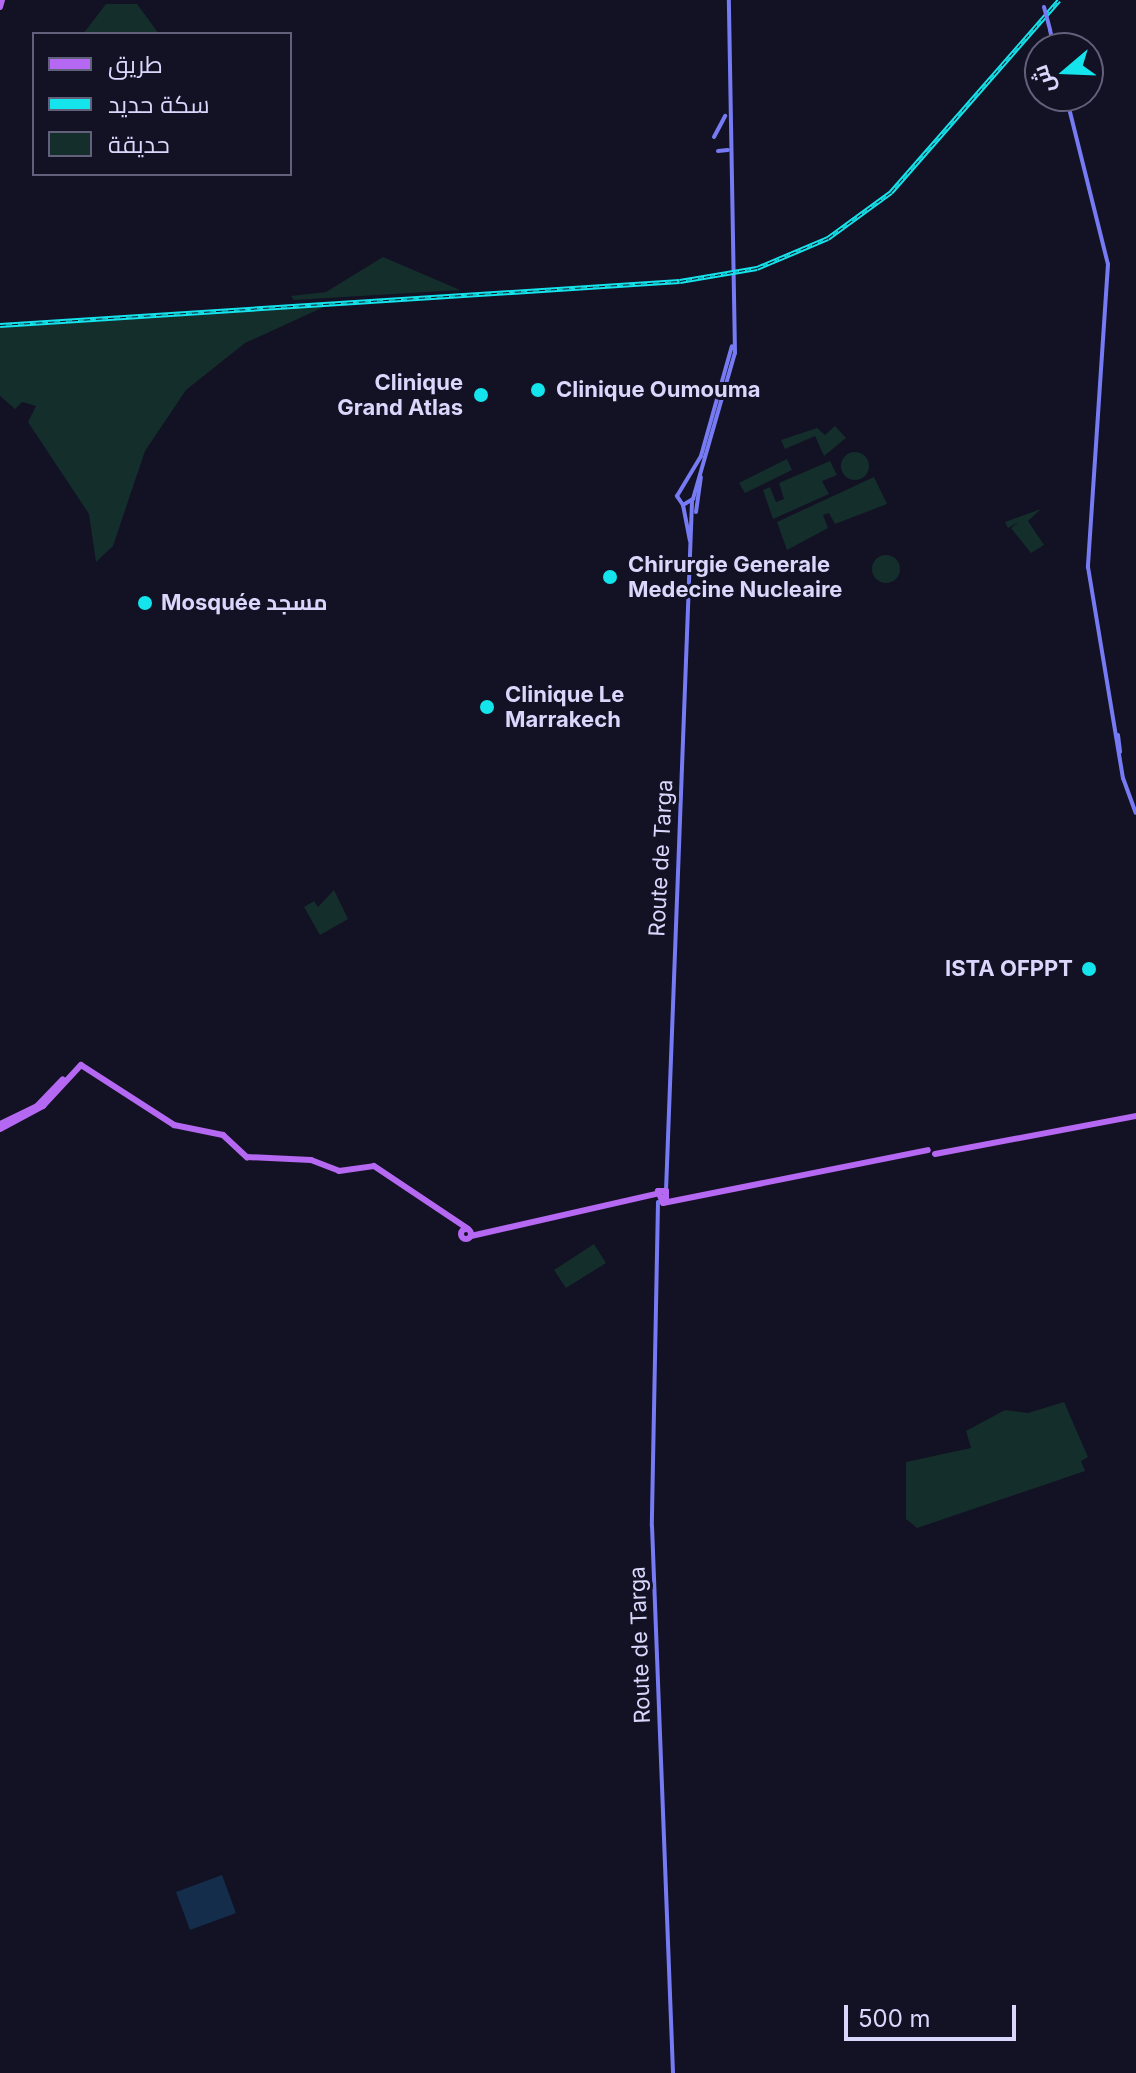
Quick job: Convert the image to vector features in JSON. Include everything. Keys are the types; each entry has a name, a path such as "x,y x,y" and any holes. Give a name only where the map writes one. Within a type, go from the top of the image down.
{"main road":[{"path":"695,518 702,471 735,353 726,114 729,0"},
{"path":"1043,0 1050,32"},
{"path":"1070,112 1108,264 1088,567 1120,752 1136,813"},
{"path":"714,137 726,114"},
{"path":"718,151 728,152"},
{"path":"702,471 692,493 692,501 683,505 677,498 701,456 732,349 728,152"},
{"path":"683,489 692,493"},
{"name":"Route de Targa","path":"673,2073 651,1487 691,547 695,518 692,501"},
{"name":"Route de Targa","path":"683,505 691,547"},
{"path":"0,1126 43,1106 81,1065 174,1125 223,1135 247,1157 311,1160 339,1171 374,1166 468,1232 1136,1116"}],"green space":[{"path":"106,4 137,4 158,32 85,32"},
{"path":"383,257 460,290 294,300 291,296 326,292"},
{"path":"326,306 245,343 186,390 145,451 113,546 96,562 89,514 28,422 36,406 22,402 15,409 0,396 0,328"},
{"path":"835,426 846,438 824,456 815,436 785,449 781,440 817,428 825,435"},
{"path":"855,452 865,456 869,466 865,476 855,480 845,476 841,466 845,456"},
{"path":"787,459 792,470 745,493 739,483"},
{"path":"830,461 837,475 822,481 829,494 773,519 763,490 770,487 776,502 784,499 779,483"},
{"path":"874,477 887,504 835,524 829,513 823,515 828,528 787,550 777,522"},
{"path":"1041,509 1028,521 1044,545 1031,553 1011,528 1019,522 1008,528 1005,522"},
{"path":"886,555 896,559 900,569 896,579 886,583 876,579 872,569 876,559"},
{"path":"334,890 348,919 320,935 304,907 314,901 318,907"},
{"path":"594,1244 606,1263 566,1288 554,1270"},
{"path":"1064,1402 1088,1457 1081,1461 1085,1471 917,1528 906,1519 906,1462 971,1448 966,1431 1005,1410 1028,1413"}],"water":[{"path":"222,1875 236,1913 190,1930 176,1892"}],"railway":[{"path":"0,325 680,281 757,268 828,238 891,192 1059,0"}],"place":[{"name":"Clinique Oumouma","path":"538,390"},
{"name":"Clinique Grand Atlas","path":"481,395"},
{"name":"Chirurgie Generale Medecine Nucleaire","path":"610,577"},
{"name":"Mosquée مسجد","path":"145,603"},
{"name":"Clinique Le Marrakech","path":"487,707"},
{"name":"ISTA OFPPT","path":"1089,969"}]}
